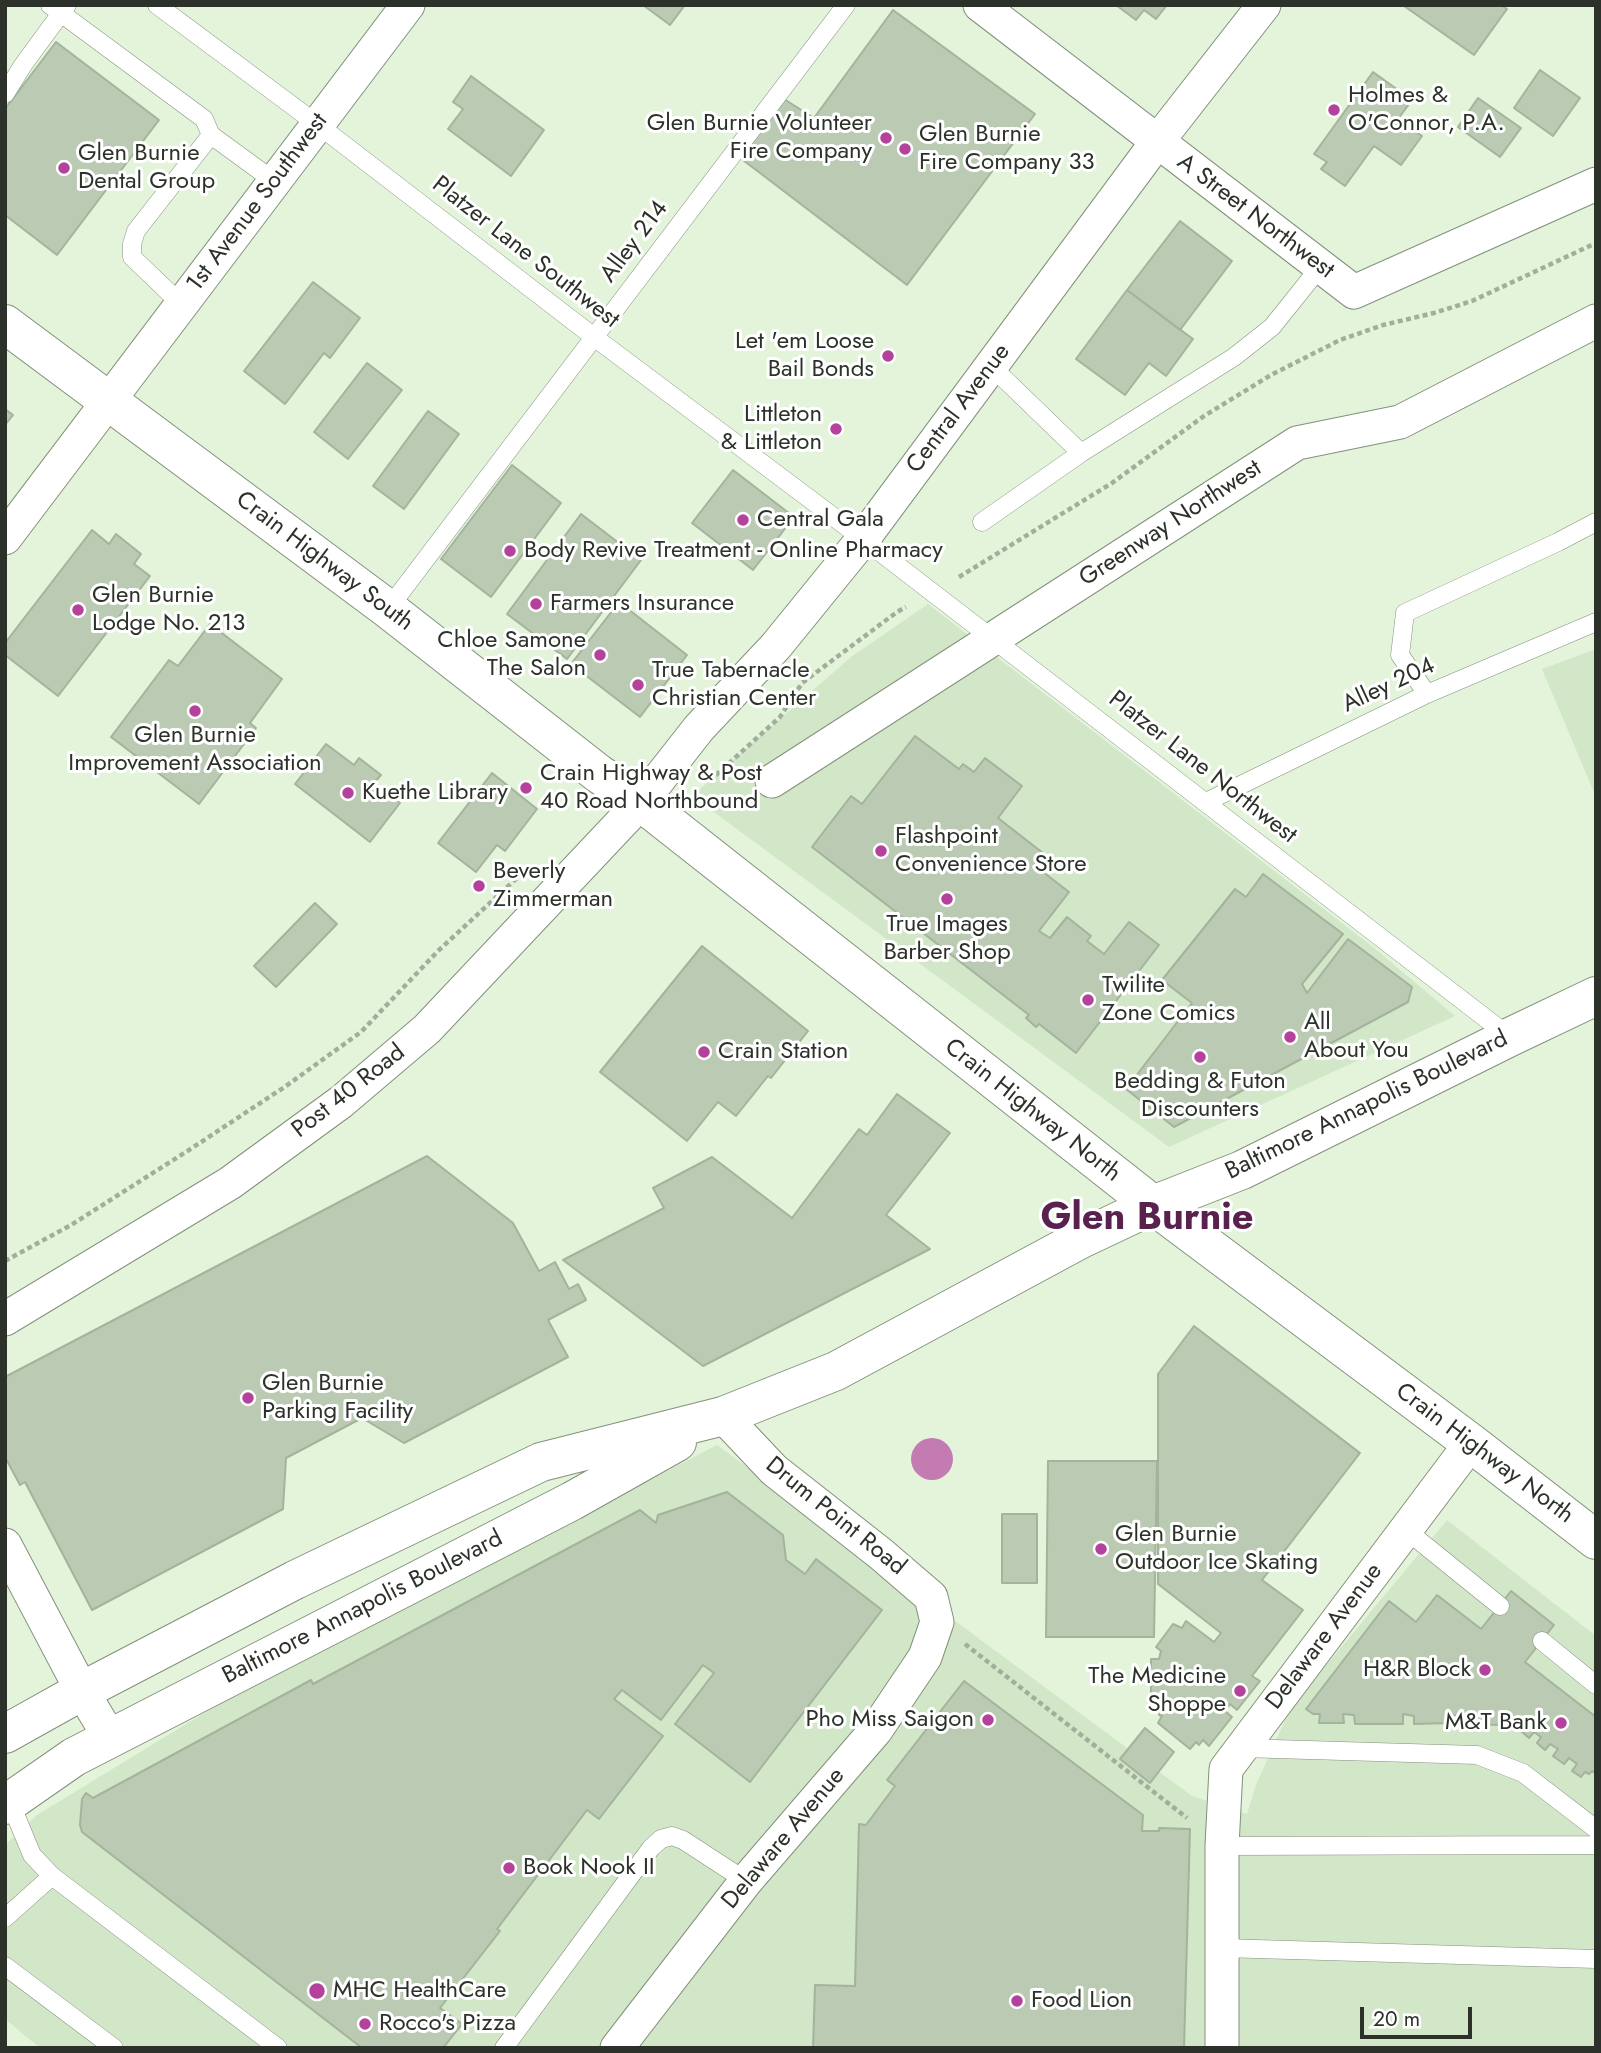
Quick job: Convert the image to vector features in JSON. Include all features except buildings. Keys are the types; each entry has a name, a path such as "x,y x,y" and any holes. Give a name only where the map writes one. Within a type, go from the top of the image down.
{"main road":[{"name":"Crain Highway South","path":"5,324 388,609 599,774 641,802"},
{"name":"Crain Highway North","path":"641,802 1153,1205 1596,1540"},
{"name":"Baltimore Annapolis Boulevard","path":"5,1734 295,1580 541,1462 723,1416 836,1371 1081,1239 1153,1205 1242,1170 1596,996"},
{"name":"Baltimore Annapolis Boulevard","path":"8,1804 74,1757 572,1501 723,1416"}],"street":[{"name":"1st Avenue Southwest","path":"5,538 408,5"},
{"name":"A Street Northwest","path":"980,5 1354,292 1596,184"},
{"name":"Central Avenue","path":"641,802 683,747 776,646 863,539 1157,142 1264,5"},
{"name":"Greenway Northwest","path":"772,781 1297,443 1400,422 1596,321"},
{"name":"Post 40 Road","path":"5,1319 230,1183 341,1102 426,1030 641,802"},
{"name":"Drum Point Road","path":"723,1416 774,1470 881,1553 931,1597 937,1622"},
{"name":"Delaware Avenue","path":"1222,1846 1226,1769 1471,1443"},
{"path":"5,1545 82,1691 110,1738"},
{"name":"Delaware Avenue","path":"617,2048 747,1881 876,1730 925,1657 937,1622"},
{"path":"1222,1846 1222,2048"}],"lane":[{"name":"Platzer Lane Southwest","path":"157,5 863,539"},
{"name":"Alley 214","path":"388,609 846,5"},
{"path":"5,94 60,8 204,118 211,135 274,181"},
{"path":"5,79 23,65"},
{"path":"181,304 132,257 132,244 136,231 211,135"},
{"path":"982,522 1081,453 1234,357 1272,327 1320,267"},
{"path":"991,366 1081,453"},
{"path":"1427,694 1400,655 1405,613 1596,522"},
{"name":"Platzer Lane Northwest","path":"863,539 1510,1037"},
{"name":"Alley 204","path":"1206,802 1427,694 1596,622"},
{"path":"1406,1530 1500,1606"},
{"path":"1542,1641 1596,1685"},
{"path":"1241,1748 1477,1755 1523,1773 1596,1829"},
{"path":"8,1804 33,1855 52,1876 278,2048"},
{"path":"504,2048 651,1848 661,1839 672,1836 683,1840 747,1881"},
{"path":"1222,1846 1596,1845"},
{"path":"5,1918 52,1876"},
{"path":"1222,1948 1596,1959"},
{"path":"5,1966 114,2048"}],"path":[{"path":"716,775 780,717 802,683 897,612 934,593 1112,483 1204,416 1271,375 1340,340 1383,325 1472,301 1596,243"},
{"path":"5,1261 71,1225 178,1158 286,1087 361,1032 438,951 523,872"},
{"path":"937,1622 1222,1846"}],"shaded area":[{"path":"928,604 1373,947 1455,1016 1169,1147 692,796 851,657"},
{"path":"1596,649 1596,797 1542,669"},
{"path":"932,1438 947,1444 953,1459 947,1474 932,1480 917,1474 911,1459 917,1444"},
{"path":"717,1445 1192,1796 1247,1814 1256,1785 1290,1709 1447,1520 1596,1636 1596,2048 40,2048 5,2019 5,1845 37,1815 219,1704"}],"place":[{"name":"Holmes & O'Connor, P.A.","path":"1334,110"},
{"name":"Glen Burnie Volunteer Fire Company","path":"886,138"},
{"name":"Glen Burnie Fire Company 33","path":"905,149"},
{"name":"Glen Burnie Dental Group","path":"64,168"},
{"name":"Let 'em Loose Bail Bonds","path":"888,356"},
{"name":"Littleton & Littleton","path":"836,429"},
{"name":"Central Gala","path":"743,520"},
{"name":"Body Revive Treatment - Online Pharmacy","path":"510,551"},
{"name":"Farmers Insurance","path":"536,604"},
{"name":"Glen Burnie Lodge No. 213","path":"78,610"},
{"name":"Chloe Samone The Salon","path":"600,655"},
{"name":"True Tabernacle Christian Center","path":"638,685"},
{"name":"Glen Burnie Improvement Association","path":"195,711"},
{"name":"Crain Highway & Post 40 Road Northbound","path":"526,788"},
{"name":"Kuethe Library","path":"348,793"},
{"name":"Flashpoint Convenience Store","path":"881,851"},
{"name":"Beverly Zimmerman","path":"479,886"},
{"name":"True Images Barber Shop","path":"947,899"},
{"name":"Twilite Zone Comics","path":"1088,1000"},
{"name":"All About You","path":"1290,1037"},
{"name":"Crain Station","path":"704,1052"},
{"name":"Bedding & Futon Discounters","path":"1200,1057"},
{"name":"Glen Burnie Parking Facility","path":"248,1398"},
{"name":"Glen Burnie Outdoor Ice Skating","path":"1101,1549"},
{"name":"H&R Block","path":"1485,1670"},
{"name":"The Medicine Shoppe","path":"1240,1691"},
{"name":"Pho Miss Saigon","path":"988,1720"},
{"name":"M&T Bank","path":"1561,1723"},
{"name":"Book Nook II","path":"509,1868"},
{"name":"MHC HealthCare","path":"317,1991"},
{"name":"Food Lion","path":"1017,2001"},
{"name":"Rocco's Pizza","path":"365,2024"}],"district":[{"name":"Glen Burnie","path":"1147,1220"}]}
